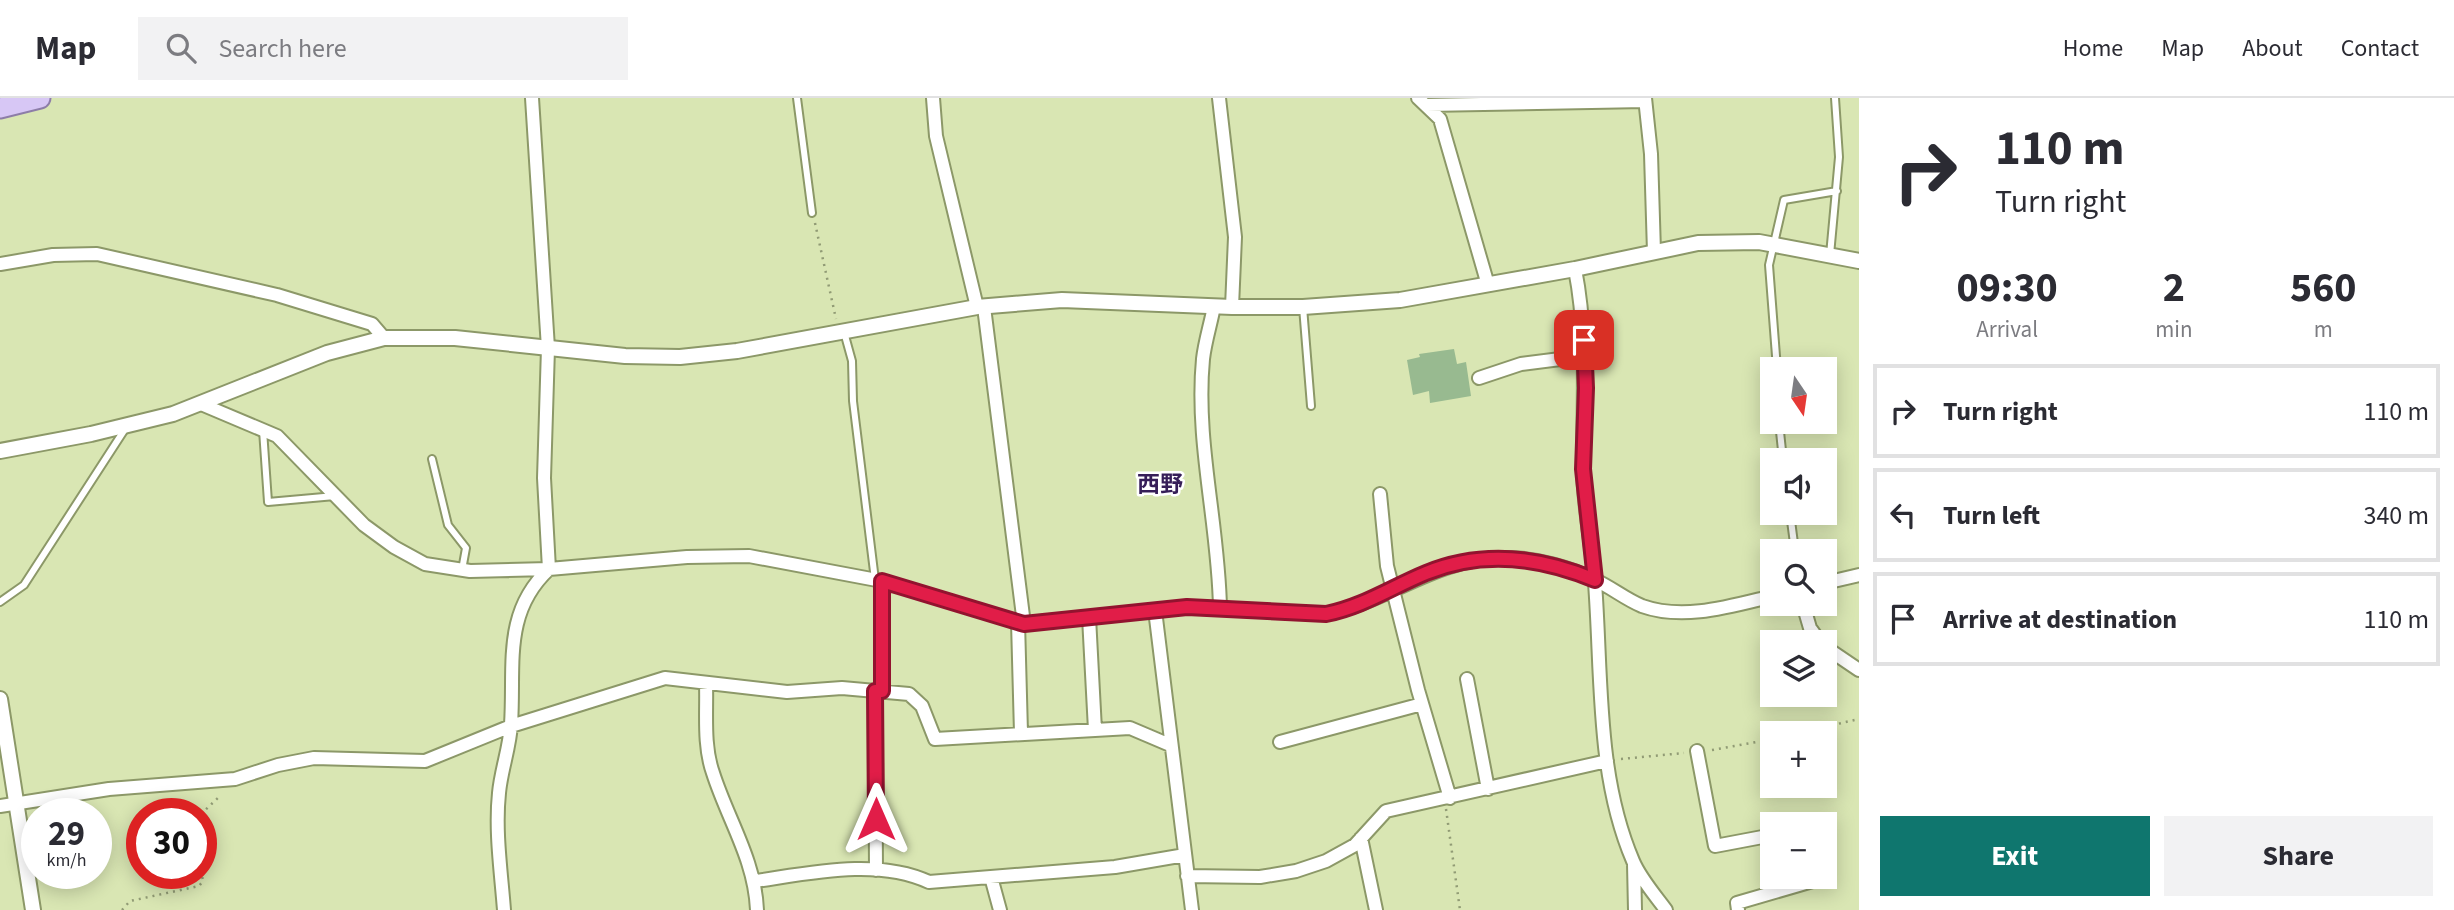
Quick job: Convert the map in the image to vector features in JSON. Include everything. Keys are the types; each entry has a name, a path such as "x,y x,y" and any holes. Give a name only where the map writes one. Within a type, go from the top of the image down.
{"main road":[{"path":"0,108 40,98"}],"street":[{"path":"504,910 499,791 511,726 516,624 521,605 533,584 549,569 544,478 548,348 532,98"},
{"path":"933,98 936,136 981,307 1021,623 1021,733"},
{"path":"1220,98 1235,237 1231,307"},
{"path":"1423,101 1523,106 1645,99 1651,154 1654,252"},
{"path":"1423,101 1440,119 1488,285"},
{"path":"0,451 128,425 201,404 290,366 383,338 455,338 625,356 680,357 841,333 981,307 1062,300 1303,307 1400,300 1575,269 1698,243 1773,244 1859,261"},
{"path":"0,264 53,255 97,254 277,295 372,324 383,338"},
{"path":"1575,269 1584,356 1583,469 1595,580 1607,761 1614,803 1634,863 1666,910"},
{"path":"1214,306 1203,357 1202,415 1219,564 1220,609"},
{"path":"1479,378 1521,364 1584,356"},
{"path":"201,404 277,436 298,454 365,524 394,547 425,564 462,570 549,569 687,557 750,555 878,580 1021,623 1187,607 1326,614 1348,610 1466,560 1510,558 1566,568 1641,605 1665,611 1716,609 1760,599"},
{"path":"1380,495 1393,589 1447,799"},
{"path":"1837,580 1859,575"},
{"path":"876,870 878,580"},
{"path":"1155,610 1192,910"},
{"path":"1089,617 1096,730"},
{"path":"1837,655 1859,670"},
{"path":"0,806 109,789 236,779 278,765 314,758 425,761 511,726 665,678 786,692 842,688 909,694 922,706 935,739 1130,728 1170,746"},
{"path":"1468,679 1488,789"},
{"path":"706,682 708,755 756,881 757,910"},
{"path":"0,699 33,910"},
{"path":"1280,741 1422,704"},
{"path":"1697,751 1716,846 1760,838"},
{"path":"1187,876 1260,877 1296,871 1326,861 1361,838 1386,811 1607,761"},
{"path":"1361,838 1376,910"},
{"path":"756,881 819,872 876,870 907,872 929,882 1115,867 1185,855"},
{"path":"1634,863 1635,910"},
{"path":"991,877 1000,910"},
{"path":"1738,910 1737,904 1786,889"}],"lane":[{"path":"797,98 812,214"},
{"path":"1830,255 1839,157 1835,98"},
{"path":"1777,357 1769,282 1773,244 1784,200 1837,191"},
{"path":"1303,307 1311,406"},
{"path":"841,333 852,361 853,401 878,580"},
{"path":"0,602 24,584 128,425"},
{"path":"263,430 268,502 337,495"},
{"path":"432,458 448,525 466,548 462,570"}],"path":[{"path":"812,214 820,235 841,333"},
{"path":"1837,724 1859,719"},
{"path":"217,798 236,779"},
{"path":"1447,799 1460,910"},
{"path":"122,910 130,901 185,889"}],"building":[{"path":"1454,349 1457,364 1466,362 1471,396 1430,403 1429,391 1413,395 1407,360 1420,357 1419,354"}],"district":[{"name":"西野","path":"1160,484"}],"route":[{"path":"876,819 875,691 882,691 882,581 1024,624 1187,607 1326,614 1348,610 1427,573 1466,560 1510,558 1566,568 1595,580 1583,469 1586,388 1584,340"}]}
